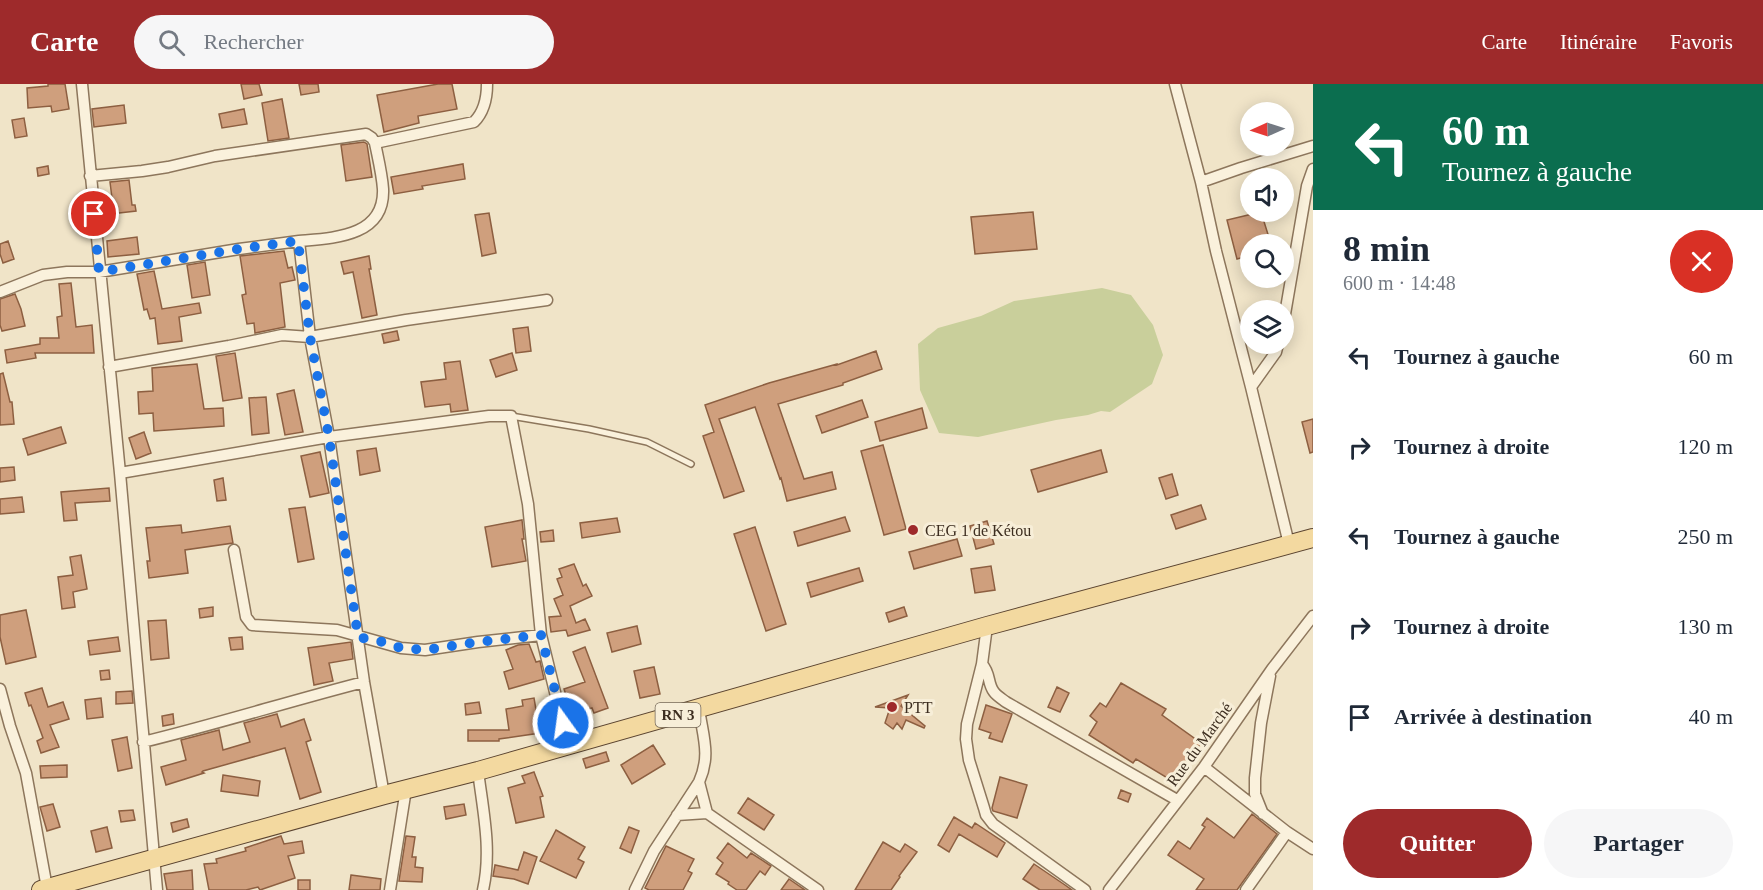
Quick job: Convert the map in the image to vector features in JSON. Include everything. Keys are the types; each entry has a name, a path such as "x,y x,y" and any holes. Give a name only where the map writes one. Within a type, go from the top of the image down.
{"main road":[{"name":"RN 3","path":"53,888 568,746 987,626 1313,538"}],"street":[{"path":"82,84 157,890"},
{"path":"375,143 474,122 484,103 487,84"},
{"path":"1175,84 1289,544"},
{"path":"0,292 43,275 99,272 239,249 342,236 360,230 374,220 381,207 383,190 375,143 366,134 214,156 142,171 90,176"},
{"path":"1201,182 1313,146"},
{"path":"1287,300 1307,186 1313,169"},
{"path":"298,241 310,337 329,437 364,682 384,795"},
{"path":"109,367 282,335 310,337 406,320 547,300"},
{"path":"1251,387 1275,354"},
{"path":"120,473 329,437 489,416 511,416 528,504 541,635 568,746"},
{"path":"234,550 246,617 252,625 337,630 401,648 425,650 541,635"},
{"name":"Rue du Marché","path":"1109,890 1204,767 1272,669 1313,616"},
{"path":"987,626 982,664 967,724 966,739 969,760 986,815 993,824 1085,890"},
{"path":"982,664 987,670 995,694 1006,702 1177,800"},
{"path":"1263,814 1256,794 1255,778 1261,723 1272,669"},
{"path":"143,742 195,730 294,700 364,682"},
{"path":"0,689 5,725 26,773 53,888"},
{"path":"635,890 654,851 704,771 707,756 699,709"},
{"path":"1204,767 1263,814 1313,849"},
{"path":"478,771 488,850 483,890"},
{"path":"699,782 707,813"},
{"path":"390,890 406,789"},
{"path":"677,815 707,813 818,890"},
{"path":"1246,890 1287,832"}],"lane":[{"path":"511,416 589,429 647,442 691,464"}],"green space":[{"path":"1102,288 1131,295 1153,325 1163,355 1152,384 1110,412 1101,411 978,437 939,433 920,390 918,344 938,328 981,316 1014,301"}],"building":[{"path":"48,84 65,84 69,109 52,112 51,106 28,108 27,88 48,86"},
{"path":"241,84 259,84 262,95 244,99"},
{"path":"299,84 318,84 319,92 301,95"},
{"path":"438,84 452,84 457,109 418,116 419,123 384,132 377,95"},
{"path":"282,99 289,138 268,141 262,103"},
{"path":"124,105 126,123 94,127 92,109"},
{"path":"244,109 247,124 222,128 219,114"},
{"path":"24,118 27,136 15,138 12,120"},
{"path":"364,142 367,144 372,177 346,181 341,145"},
{"path":"463,164 465,179 422,186 423,189 394,194 391,177"},
{"path":"48,166 49,174 38,176 37,168"},
{"path":"129,180 132,205 135,205 136,211 102,215 102,206 113,206 110,182"},
{"path":"1033,212 1037,249 975,254 971,217"},
{"path":"489,213 496,253 482,256 475,215"},
{"path":"1240,217 1240,222 1264,222 1268,234 1240,234 1240,258 1237,259 1227,220"},
{"path":"137,237 139,254 108,257 107,241"},
{"path":"8,241 14,259 3,263 0,244"},
{"path":"284,251 288,268 292,267 295,280 280,283 285,327 255,333 254,323 247,324 242,295 246,294 240,256"},
{"path":"369,256 377,315 362,318 353,272 344,274 341,262"},
{"path":"205,262 210,295 192,298 187,265"},
{"path":"154,271 162,309 199,303 201,313 179,317 182,341 158,344 155,318 150,319 147,309 144,310 137,274"},
{"path":"71,283 76,327 92,325 94,353 35,353 36,358 7,363 5,350 40,344 40,338 59,338 57,317 62,316 59,284"},
{"path":"15,294 25,326 2,331 0,299"},
{"path":"528,327 531,351 516,353 513,329"},
{"path":"397,331 399,340 384,343 382,334"},
{"path":"876,351 882,369 843,383 843,385 778,404 804,479 832,472 836,489 787,501 755,407 719,419 744,491 724,498 703,436 714,432 705,405"},
{"path":"235,353 242,398 223,401 216,356"},
{"path":"512,353 517,370 496,377 490,360"},
{"path":"460,361 468,410 451,412 450,404 425,407 421,382 446,379 444,363"},
{"path":"197,364 204,409 223,408 224,426 154,431 153,413 139,414 138,392 153,391 152,368"},
{"path":"3,373 10,402 12,402 14,424 0,425 0,374"},
{"path":"294,390 303,432 285,435 277,394"},
{"path":"266,397 269,433 252,435 249,398"},
{"path":"862,400 868,417 822,433 816,416"},
{"path":"922,408 927,428 880,441 875,422"},
{"path":"1313,419 1313,452 1310,453 1302,422"},
{"path":"61,427 66,443 28,455 23,439"},
{"path":"144,432 151,453 136,459 129,438"},
{"path":"883,445 906,529 884,535 861,451"},
{"path":"376,448 380,471 360,475 357,451"},
{"path":"1101,450 1107,472 1038,492 1031,470"},
{"path":"320,452 329,493 310,497 301,456"},
{"path":"14,467 15,480 0,482 0,468"},
{"path":"1172,474 1178,495 1166,499 1159,478"},
{"path":"223,478 226,500 217,501 214,480"},
{"path":"109,488 110,501 75,503 77,520 64,521 61,492"},
{"path":"22,497 24,512 0,514 0,499"},
{"path":"1201,505 1206,519 1176,529 1171,515"},
{"path":"305,507 314,559 298,562 289,509"},
{"path":"845,517 850,531 798,546 794,532"},
{"path":"617,518 620,532 582,538 580,523"},
{"path":"522,520 524,539 522,539 526,561 492,567 485,527"},
{"path":"987,521 994,544 976,549 970,526"},
{"path":"181,525 182,533 230,526 233,543 185,550 188,573 149,578 147,561 150,561 146,528"},
{"path":"755,527 786,624 766,631 734,534"},
{"path":"553,530 554,541 541,542 540,532"},
{"path":"957,539 962,556 914,569 909,552"},
{"path":"81,555 87,589 73,592 75,607 62,609 58,577 73,575 70,557"},
{"path":"574,564 583,586 586,584 592,596 570,606 576,623 585,619 590,630 568,636 566,630 551,632 549,617 561,616 554,599 563,595 557,579 562,577 559,569"},
{"path":"991,566 995,590 975,593 971,569"},
{"path":"859,568 863,581 811,597 807,583"},
{"path":"213,607 213,616 200,618 199,609"},
{"path":"904,607 907,616 889,622 886,613"},
{"path":"26,610 36,657 6,664 0,637 0,615"},
{"path":"166,620 169,658 151,660 148,621"},
{"path":"637,626 641,644 612,652 607,633"},
{"path":"118,637 120,651 90,655 88,641"},
{"path":"242,637 243,649 231,650 229,638"},
{"path":"351,642 353,659 329,663 333,681 314,685 308,648"},
{"path":"529,644 536,662 540,661 544,679 509,689 504,672 513,669 506,650 518,645"},
{"path":"585,647 608,708 594,713 592,708 572,714 564,689 585,682 573,652"},
{"path":"654,667 660,694 640,698 634,671"},
{"path":"109,670 110,679 101,680 100,671"},
{"path":"1121,683 1166,709 1162,715 1201,743 1174,782 1136,759 1133,763 1089,735 1097,722 1090,716 1100,703 1106,707"},
{"path":"1057,687 1069,693 1060,712 1048,707"},
{"path":"42,688 48,707 63,702 69,719 50,725 59,747 41,753 37,741 43,738 25,693"},
{"path":"132,691 133,703 116,704 116,692"},
{"path":"908,695 901,706 925,726 924,728 906,720 902,729 897,723 893,729 885,723 890,708 875,707"},
{"path":"101,698 103,717 87,719 85,700"},
{"path":"534,698 540,733 499,739 499,741 468,741 468,730 509,730 506,709 523,706 522,700"},
{"path":"479,702 481,713 466,715 465,704"},
{"path":"986,705 1012,714 1002,742 989,738 991,733 979,729"},
{"path":"173,714 174,724 163,726 162,716"},
{"path":"277,714 281,727 304,719 311,740 306,742 321,792 300,799 285,748 203,771 204,773 166,785 161,767 186,760 181,740 219,730 223,750 250,742 244,723"},
{"path":"127,737 132,768 118,771 112,740"},
{"path":"653,745 665,764 632,784 621,765"},
{"path":"606,752 609,761 586,768 583,759"},
{"path":"67,765 67,777 41,778 40,766"},
{"path":"534,772 543,796 540,797 544,817 516,823 508,788 525,783 522,776"},
{"path":"223,775 260,781 258,796 221,791"},
{"path":"1000,777 1027,785 1017,818 993,811"},
{"path":"1121,790 1131,794 1128,802 1118,798"},
{"path":"748,798 774,815 764,830 738,813"},
{"path":"53,804 60,827 47,831 40,807"},
{"path":"464,804 466,815 446,819 444,807"},
{"path":"133,810 135,820 121,822 119,811"},
{"path":"1252,814 1277,834 1237,890 1196,890 1204,879 1168,855 1178,841 1190,849 1205,827 1202,825 1207,818 1234,838"},
{"path":"954,817 972,828 975,823 1005,843 997,857 959,834 949,852 938,845"},
{"path":"187,819 189,827 173,832 171,823"},
{"path":"107,827 112,848 96,852 91,831"},
{"path":"629,827 639,831 631,853 620,848"},
{"path":"556,830 585,847 578,859 584,862 576,878 540,861"},
{"path":"281,836 284,844 302,841 304,853 288,856 295,878 260,890 258,887 246,890 209,890 204,864 217,863 216,859 246,851 245,848"},
{"path":"406,836 415,837 412,857 416,857 415,867 423,868 422,882 399,881"},
{"path":"883,842 900,852 905,844 917,852 891,890 855,890"},
{"path":"728,843 747,858 751,853 771,866 765,875 760,871 746,890 737,890 716,874 723,863 717,858"},
{"path":"666,846 694,859 688,871 692,873 683,890 649,890 645,888"},
{"path":"524,852 537,857 528,884 493,876 495,865 518,870"},
{"path":"1034,864 1072,890 1040,890 1023,879"},
{"path":"192,870 193,890 167,890 164,874"},
{"path":"351,875 381,879 380,890 349,890"},
{"path":"789,879 805,890 781,890"},
{"path":"298,880 310,880 310,890 298,890"}],"place":[{"name":"CEG 1 de Kétou","path":"913,530"},
{"name":"PTT","path":"892,707"}],"route":[{"path":"94,214 99,272 298,241 310,337 329,437 358,637 401,648 425,650 541,635 563,723"}]}
